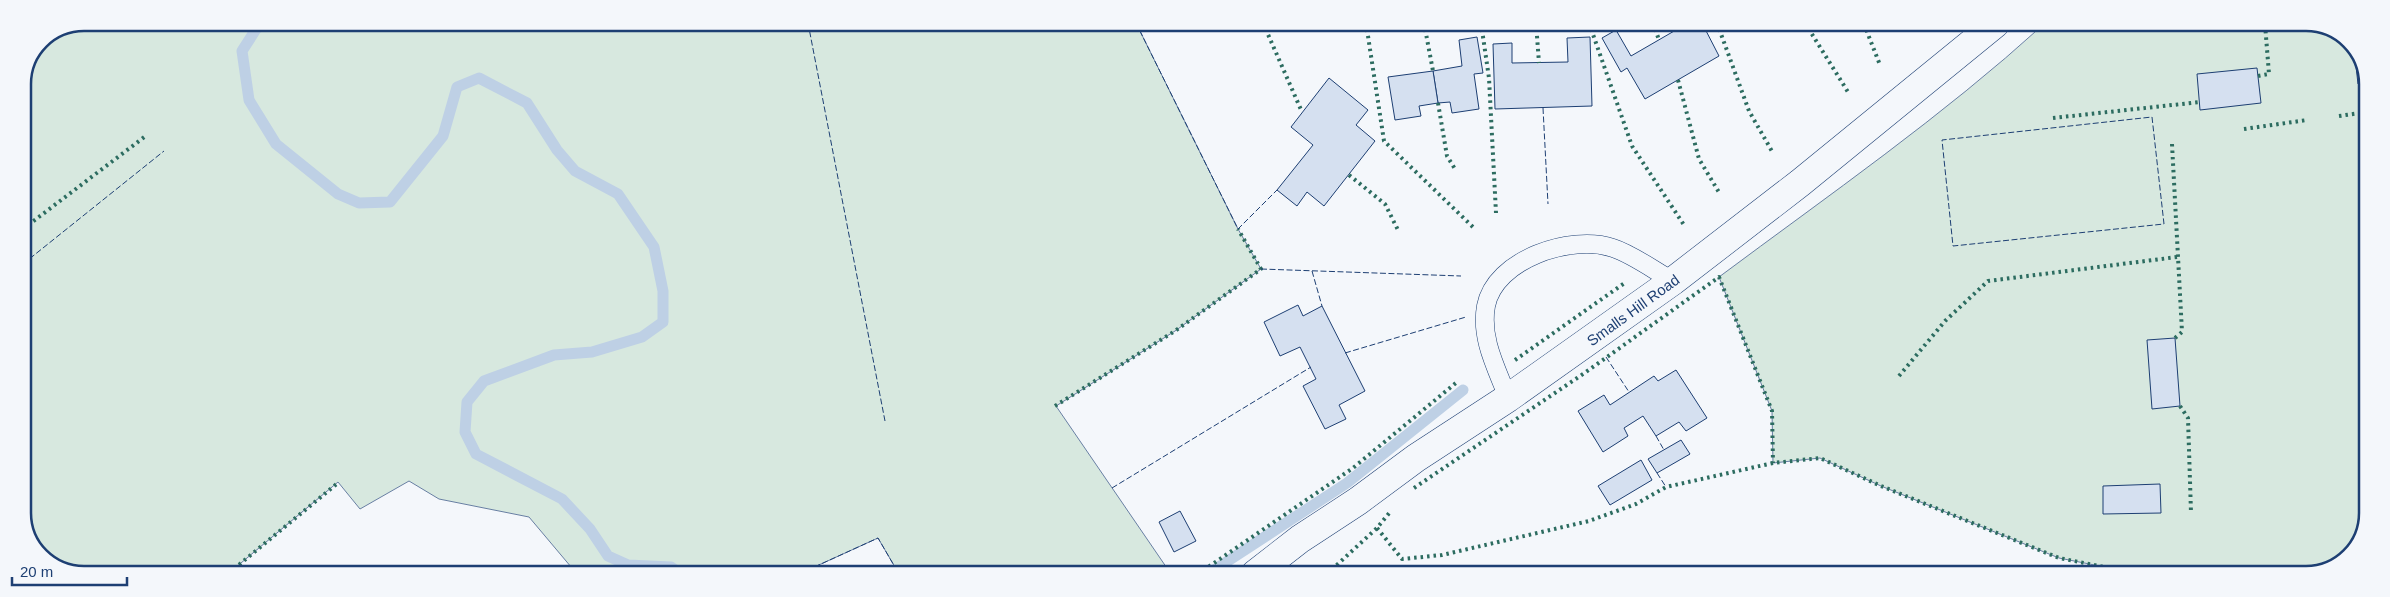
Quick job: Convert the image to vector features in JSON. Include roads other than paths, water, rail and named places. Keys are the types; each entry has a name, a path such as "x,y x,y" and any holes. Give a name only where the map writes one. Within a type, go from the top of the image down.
{"street":[{"name":"Smalls Hill Road","path":"1265,566 1300,539 1358,501 1416,458 1508,398 1673,281 1800,183 1987,31"}],"lane":[{"path":"1508,398 1486,340 1486,306 1495,283 1516,265 1542,252 1565,245 1587,244 1613,248 1673,281"}],"waterway":[{"path":"255,31 242,51 249,100 276,144 338,194 359,203 390,202 443,136 457,87 479,78 527,103 557,150 575,171 618,194 654,247 663,291 663,322 642,337 592,352 554,355 484,381 467,402 465,432 476,454 562,499 590,529 608,556 628,565 650,566"},
{"path":"1220,566 1347,483 1463,390"}]}
